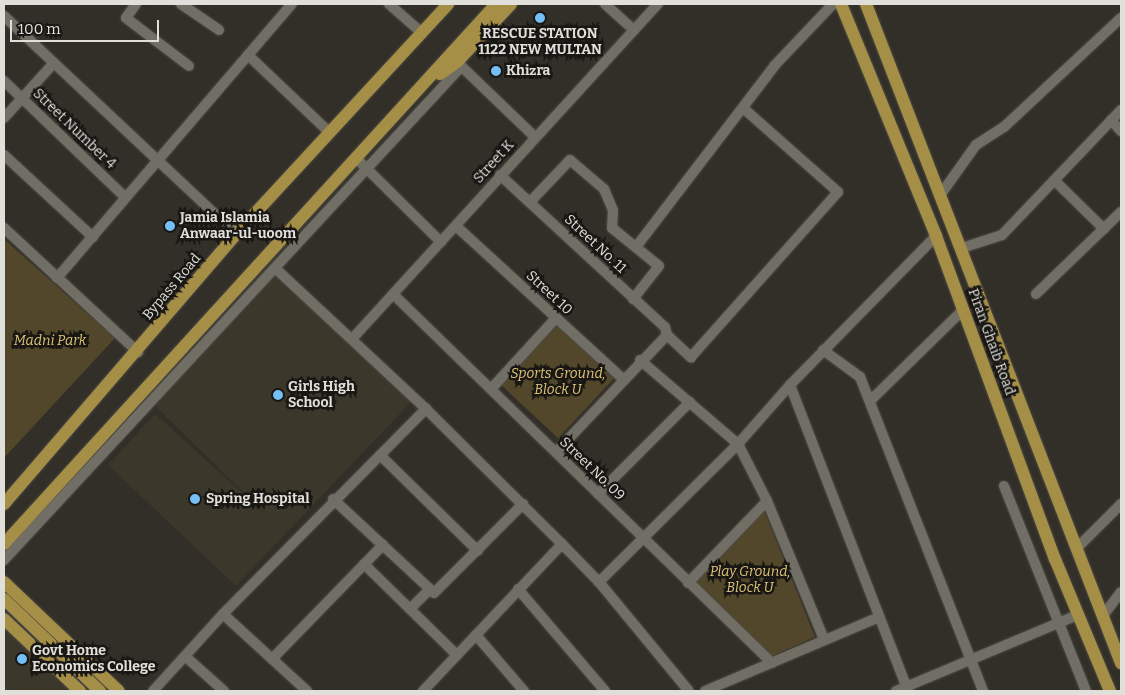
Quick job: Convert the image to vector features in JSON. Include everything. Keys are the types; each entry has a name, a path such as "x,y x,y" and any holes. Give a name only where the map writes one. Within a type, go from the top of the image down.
{"main road":[{"name":"Bypass Road","path":"4,504 138,352 236,234 448,4"},
{"path":"4,544 62,490 496,4"},
{"path":"421,88 459,64 511,4"},
{"name":"Piran Ghaib Road","path":"841,4 936,236 1002,420 1078,615 1110,691"},
{"name":"Piran Ghaib Road","path":"866,4 962,248 1023,412 1120,661"},
{"path":"869,72 890,65"},
{"path":"924,207 942,197"},
{"path":"1002,420 1023,412"},
{"path":"4,582 119,691"},
{"path":"4,599 100,691"},
{"path":"4,619 80,691"},
{"path":"1100,667 1120,661"}],"street":[{"path":"136,4 126,18 189,66"},
{"path":"181,4 219,30"},
{"path":"57,278 292,4"},
{"path":"389,4 422,33"},
{"path":"605,4 634,30"},
{"name":"Street K","path":"352,339 658,4"},
{"path":"636,247 775,65 833,4"},
{"path":"4,16 236,234"},
{"path":"942,197 976,146 1004,127 1121,18"},
{"path":"248,55 329,132"},
{"path":"4,118 53,64"},
{"path":"4,560 62,490 275,268 459,64 535,137"},
{"name":"Street Number 4","path":"4,81 125,197"},
{"name":"Street No. 11","path":"500,175 665,327 667,335 691,357 838,192 743,108"},
{"path":"962,248 1002,235 1121,110"},
{"path":"1111,120 1121,131"},
{"path":"4,154 93,237"},
{"path":"356,159 441,242"},
{"path":"530,202 570,160 604,189 614,210 612,228 659,266 633,299"},
{"path":"1054,180 1104,229"},
{"path":"1036,294 1121,212"},
{"name":"Street 10","path":"456,226 623,379"},
{"path":"4,228 138,352"},
{"path":"599,582 738,444 823,350 936,236"},
{"path":"275,268 426,409 523,504 599,582 689,691"},
{"name":"Street No. 09","path":"393,294 772,663"},
{"path":"871,400 963,310"},
{"path":"491,389 556,318"},
{"path":"556,452 640,360 667,335"},
{"path":"823,350 860,377 871,400 983,691"},
{"path":"640,360 738,444 767,501 824,639"},
{"path":"790,385 907,689"},
{"path":"598,494 690,402"},
{"path":"154,691 222,614 333,500 426,409"},
{"path":"380,455 478,551"},
{"path":"1004,486 1086,691"},
{"path":"333,500 430,589 438,592 523,504"},
{"path":"688,583 767,501"},
{"path":"1076,550 1121,504"},
{"path":"423,691 562,544"},
{"path":"273,658 383,545"},
{"path":"364,564 458,655"},
{"path":"410,609 430,589"},
{"path":"518,589 605,691"},
{"path":"1102,617 1121,592"},
{"path":"222,614 308,691"},
{"path":"896,691 907,689 1078,615"},
{"path":"705,691 879,617"},
{"path":"476,634 524,691"},
{"path":"186,657 224,691"}],"shaded area":[{"path":"271,272 411,402 236,586 108,465 155,414 270,518 150,401"},
{"name":"Govt Home Economics College","path":"4,627 75,691 4,691"}],"green space":[{"name":"Madni Park","path":"4,239 115,338 4,458"},
{"name":"Sports Ground, Block U","path":"557,325 614,378 558,438 501,385"},
{"name":"Play Ground, Block U","path":"764,510 815,637 772,656 695,581"}],"place":[{"name":"RESCUE STATION 1122 NEW MULTAN","path":"540,18"},
{"name":"Khizra","path":"496,71"},
{"name":"Jamia Islamia Anwaar-ul-uoom","path":"170,226"},
{"name":"Girls High School","path":"278,395"},
{"name":"Spring Hospital","path":"195,499"},
{"name":"Govt Home Economics College","path":"22,659"}]}
